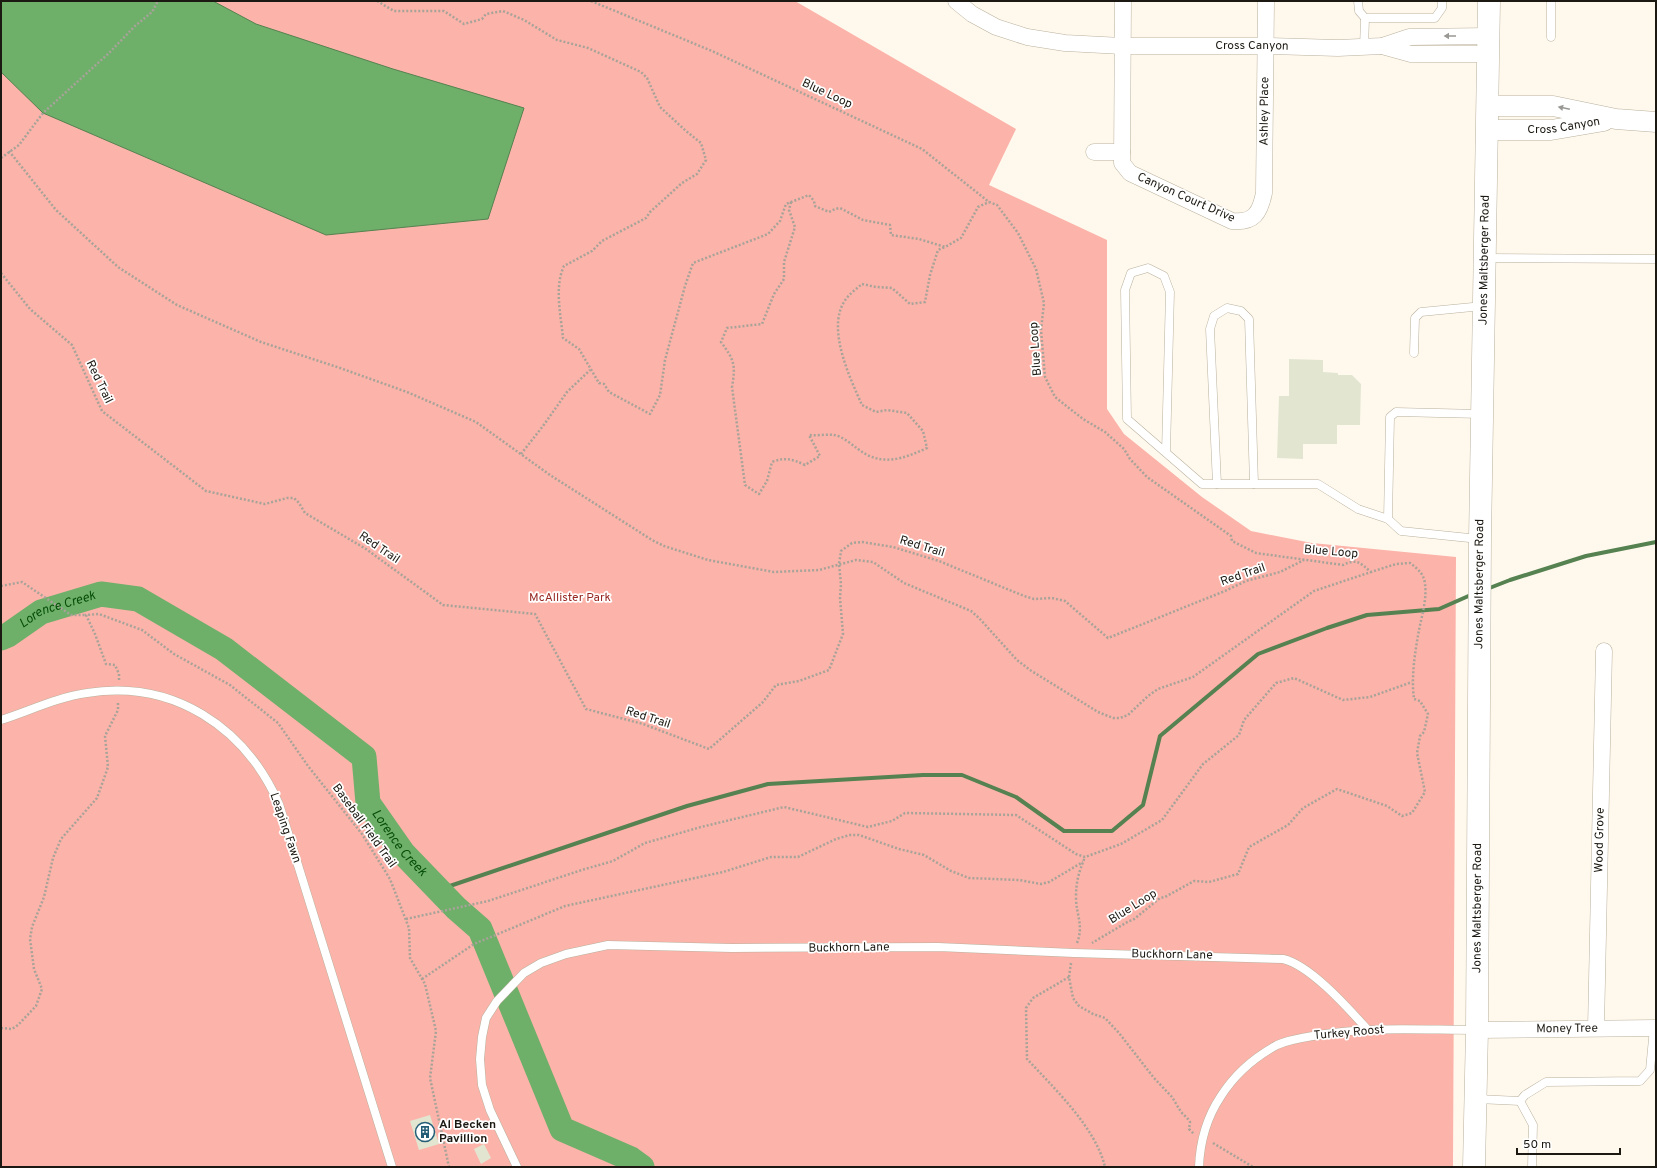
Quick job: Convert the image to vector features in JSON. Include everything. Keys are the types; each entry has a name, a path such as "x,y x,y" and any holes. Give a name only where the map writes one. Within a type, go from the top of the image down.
{"main road":[{"name":"Jones Maltsberger Road","path":"1474,1167 1477,1030 1480,541 1489,1"}],"street":[{"name":"Cross Canyon","path":"956,1 972,14 1009,32 1065,43 1122,46 1364,48 1382,46 1409,37 1489,45"},
{"path":"1122,46 1123,1"},
{"name":"Ashley Place","path":"1252,218 1261,208 1264,193 1266,1"},
{"name":"Canyon Court Drive","path":"1122,46 1122,163 1130,173 1232,221 1242,222 1252,218"},
{"name":"Cross Canyon","path":"1488,106 1552,106 1616,119 1656,122"},
{"name":"Cross Canyon","path":"1488,130 1551,130 1616,119"},
{"path":"1094,152 1122,152"},
{"name":"Wood Grove","path":"1596,1028 1604,651"},
{"name":"Money Tree","path":"1477,1030 1655,1028"}],"lane":[{"path":"1358,1 1358,11 1365,18 1436,18 1442,8 1442,1"},
{"path":"1551,1 1551,37"},
{"path":"1364,48 1365,18"},
{"path":"1485,258 1656,259"},
{"path":"1166,452 1170,292 1164,276 1148,268 1131,273 1125,290 1127,419 1202,484 1318,484 1358,509 1388,519 1401,531 1480,541"},
{"path":"1414,354 1415,318 1421,312 1484,306"},
{"path":"1217,484 1210,329 1214,316 1226,308 1241,311 1250,320 1254,484"},
{"path":"1388,519 1390,417 1396,412 1482,414"},
{"name":"Leaping Fawn","path":"1,720 69,697 88,693 118,691 142,693 160,697 195,710 210,719 239,742 259,766 272,787 279,804 392,1167"},
{"name":"Buckhorn Lane","path":"517,1167 490,1110 482,1085 480,1059 482,1036 486,1018 497,1001 524,973 541,962 566,954 608,946 732,948 938,947 1074,953 1270,957 1292,961 1314,977 1367,1030"},
{"path":"1520,1101 1525,1095 1546,1082 1640,1081 1650,1070 1655,1028"},
{"name":"Turkey Roost","path":"1199,1167 1199,1153 1205,1129 1213,1111 1228,1086 1242,1070 1260,1056 1278,1045 1304,1037 1329,1033 1367,1030 1477,1030"},
{"path":"1476,1099 1520,1101"},
{"path":"1520,1101 1533,1126 1532,1167"}],"path":[{"path":"1,158 19,145 43,113 109,53 135,26 152,12 158,1"},
{"path":"377,1 394,11 444,11 464,24 482,19 486,14 503,11 524,20 557,40 588,48 641,72 647,78 660,107 686,131 702,143 706,160 697,174 682,183 650,212 646,218 602,242 592,251 564,266 562,270 559,291 563,338 579,349 599,383 604,384 609,392 650,414 660,395 665,360 685,286 693,264 768,234 780,221 786,204 809,195 814,201 815,206 829,212 840,208 863,220 890,225 891,235 919,239 945,247"},
{"name":"Blue Loop","path":"591,1 712,51 922,149 989,202 997,205 1018,233 1036,269 1044,303 1041,330 1045,377 1055,397 1083,419 1104,432 1124,449 1130,459 1147,478 1231,536 1232,541 1256,553 1343,565 1351,561 1360,562 1371,572 1396,564 1410,563 1420,571 1425,584 1424,601 1415,652 1412,682 1414,699 1420,701 1428,714 1424,732 1420,736 1417,753 1425,792 1412,813 1402,816 1387,806 1337,789 1304,808 1288,824 1249,846 1238,874 1209,882 1194,881 1165,897 1160,898 1133,920 1128,921 1074,953"},
{"path":"9,151 56,210 118,267 177,305 260,342 407,392 476,422 569,487 652,540 664,546 708,560 774,572 819,570 856,560 873,562 904,583 971,611 1017,660 1030,670 1098,712 1113,718 1120,718 1128,715 1148,696 1158,689 1193,677 1314,591 1371,572"},
{"path":"791,202 789,210 794,227 784,262 784,279 774,294 762,324 727,328 721,342 733,358 734,375 732,387 745,486 759,494 767,481 772,462 782,458 806,464 820,456 809,435 835,435 848,441 867,456 892,460 908,457 927,448 923,431 907,413 887,410 876,412 862,405 848,371 843,353 838,322 844,302 862,284 892,288 910,304 925,302 930,275 938,250 960,238 978,207 989,202"},
{"name":"Red Trail","path":"1,273 30,309 72,345 102,411 206,491 265,504 287,498 294,498 300,503 306,513 366,549 443,605 535,614 586,709 643,724 709,749 763,702 776,685 799,680 829,670 843,634 839,564 841,551 852,543 862,542 893,547 939,561 1024,596 1034,599 1052,598 1065,601 1108,638 1225,591 1246,581 1280,572 1304,559"},
{"path":"521,454 567,392 590,370"},
{"name":"Baseball Field Trail","path":"1,586 22,582 71,615 99,614 142,630 174,654 230,685 278,723 308,766 362,834 390,879 406,919 409,928 410,958 425,984 436,1031 430,1078 449,1167"},
{"path":"1,1028 12,1029 18,1025 36,1006 42,989 34,969 30,939 32,926 44,897 53,858 61,839 97,798 108,767 105,736 118,710 119,674 115,665 106,664 86,615"},
{"path":"406,919 488,901 613,861 645,843 701,827 784,807 868,827 892,821 905,813 1016,815 1076,854 1085,857 1122,844 1162,820 1203,764 1239,735 1244,720 1276,683 1294,678 1344,700 1370,697 1412,682"},
{"path":"422,979 474,944 566,906 722,872 770,857 798,857 836,839 850,835 859,835 899,849 924,855 951,871 969,878 1019,880 1041,884 1049,882 1083,862"},
{"path":"1085,857 1078,872 1076,898 1081,933 1074,953 1069,977 1073,998 1079,1006 1093,1014 1105,1018 1119,1033 1154,1078 1172,1097 1181,1112 1190,1122 1190,1129 1198,1136"},
{"path":"1069,977 1033,998 1026,1008 1027,1059 1055,1088 1082,1121 1095,1144 1105,1167"},
{"path":"1213,1143 1253,1167"}],"green space":[{"name":"McAllister Park","path":"1,1 795,1 1016,129 989,185 1107,240 1107,409 1124,434 1202,497 1251,531 1312,543 1456,557 1453,1167 1,1167"}],"shaded area":[{"path":"1,1 213,1 256,24 393,69 524,108 488,219 326,235 43,113 1,72"}],"building":[{"path":"1289,359 1323,360 1323,372 1338,373 1338,375 1352,375 1361,384 1360,425 1337,425 1337,444 1303,444 1303,459 1277,458 1279,396 1289,396"},
{"name":"Al Becken Pavillion","path":"430,1115 439,1144 419,1150 410,1121"},
{"path":"484,1144 491,1158 481,1164 474,1149"}],"waterway":[{"path":"1487,589 1510,580 1586,556 1656,542"},
{"name":"Lorence Creek","path":"1,638 8,635 41,612 101,594 138,599 224,649 364,757 368,803 403,853 456,908 480,929 562,1129 631,1159 642,1167"},
{"path":"438,890 687,806 768,784 923,775 962,775 1016,797 1064,831 1112,831 1143,805 1160,736 1258,654 1327,628 1367,615 1439,609 1473,594"}],"place":[{"name":"Al Becken Pavillion","path":"425,1132"}]}
